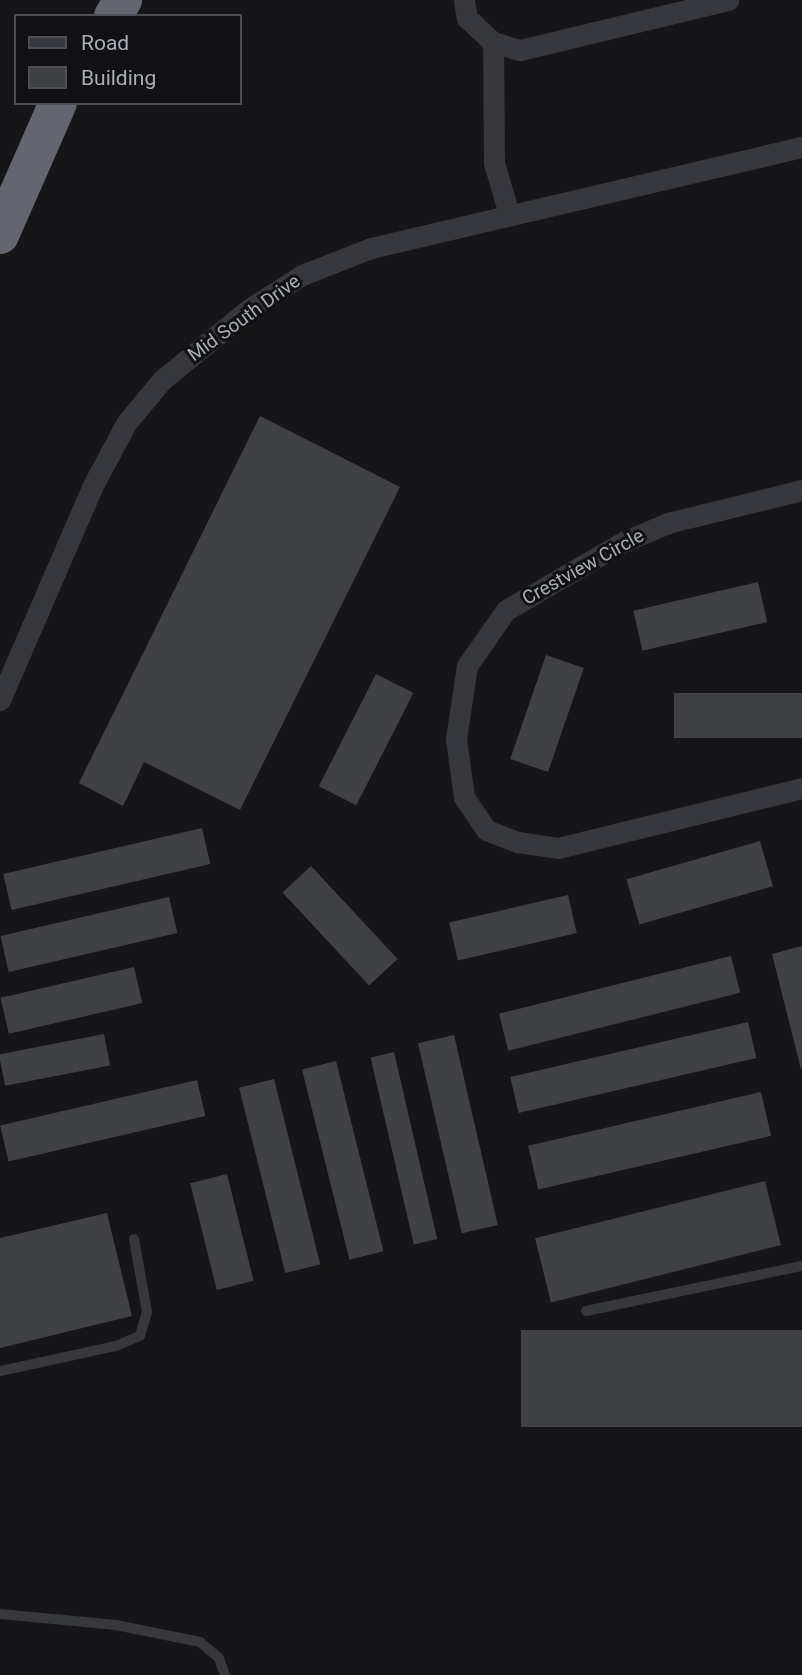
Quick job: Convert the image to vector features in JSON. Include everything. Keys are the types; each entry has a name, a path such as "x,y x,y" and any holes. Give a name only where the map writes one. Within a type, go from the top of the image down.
{"highway":[{"path":"0,235 57,105"}],"street":[{"path":"464,0 467,18 494,42 520,50 728,0"},
{"path":"494,42 494,163 509,214"},
{"name":"Mid South Drive","path":"0,700 108,456 127,422 162,380 249,309 302,275 371,248 802,147"},
{"name":"Crestview Circle","path":"802,490 668,523 623,541 506,610 467,666 456,739 464,797 486,830 518,842 558,848 802,788"}],"lane":[{"path":"0,1371 116,1346 140,1336 147,1312 134,1239"},
{"path":"586,1311 802,1266"},
{"path":"0,1614 117,1626 200,1642 219,1658 225,1675"}],"building":[{"path":"260,416 400,487 240,810 144,762 123,806 79,783"},
{"path":"758,582 767,622 643,651 633,611"},
{"path":"546,655 584,668 548,772 510,759"},
{"path":"376,674 413,693 356,805 319,786"},
{"path":"674,693 802,693 802,738 674,738"},
{"path":"202,828 210,864 12,910 3,874"},
{"path":"760,841 773,886 639,924 626,879"},
{"path":"311,866 398,959 369,985 282,893"},
{"path":"568,895 577,933 458,960 449,922"},
{"path":"169,897 177,933 9,972 0,936"},
{"path":"802,946 802,1069 801,1069 772,954"},
{"path":"731,956 740,993 508,1051 499,1014"},
{"path":"134,967 142,1003 9,1034 1,998"},
{"path":"748,1022 756,1058 519,1113 510,1077"},
{"path":"104,1034 110,1065 5,1086 0,1054"},
{"path":"454,1035 498,1225 462,1233 418,1043"},
{"path":"394,1052 437,1239 414,1244 371,1057"},
{"path":"336,1061 383,1251 349,1260 302,1069"},
{"path":"274,1079 320,1264 285,1273 239,1088"},
{"path":"197,1080 205,1116 9,1161 0,1125"},
{"path":"761,1092 771,1136 538,1190 528,1146"},
{"path":"227,1174 254,1281 217,1290 190,1183"},
{"path":"765,1181 781,1245 551,1302 535,1238"},
{"path":"107,1213 132,1316 0,1348 0,1238"},
{"path":"521,1330 802,1330 802,1427 521,1427"}]}
